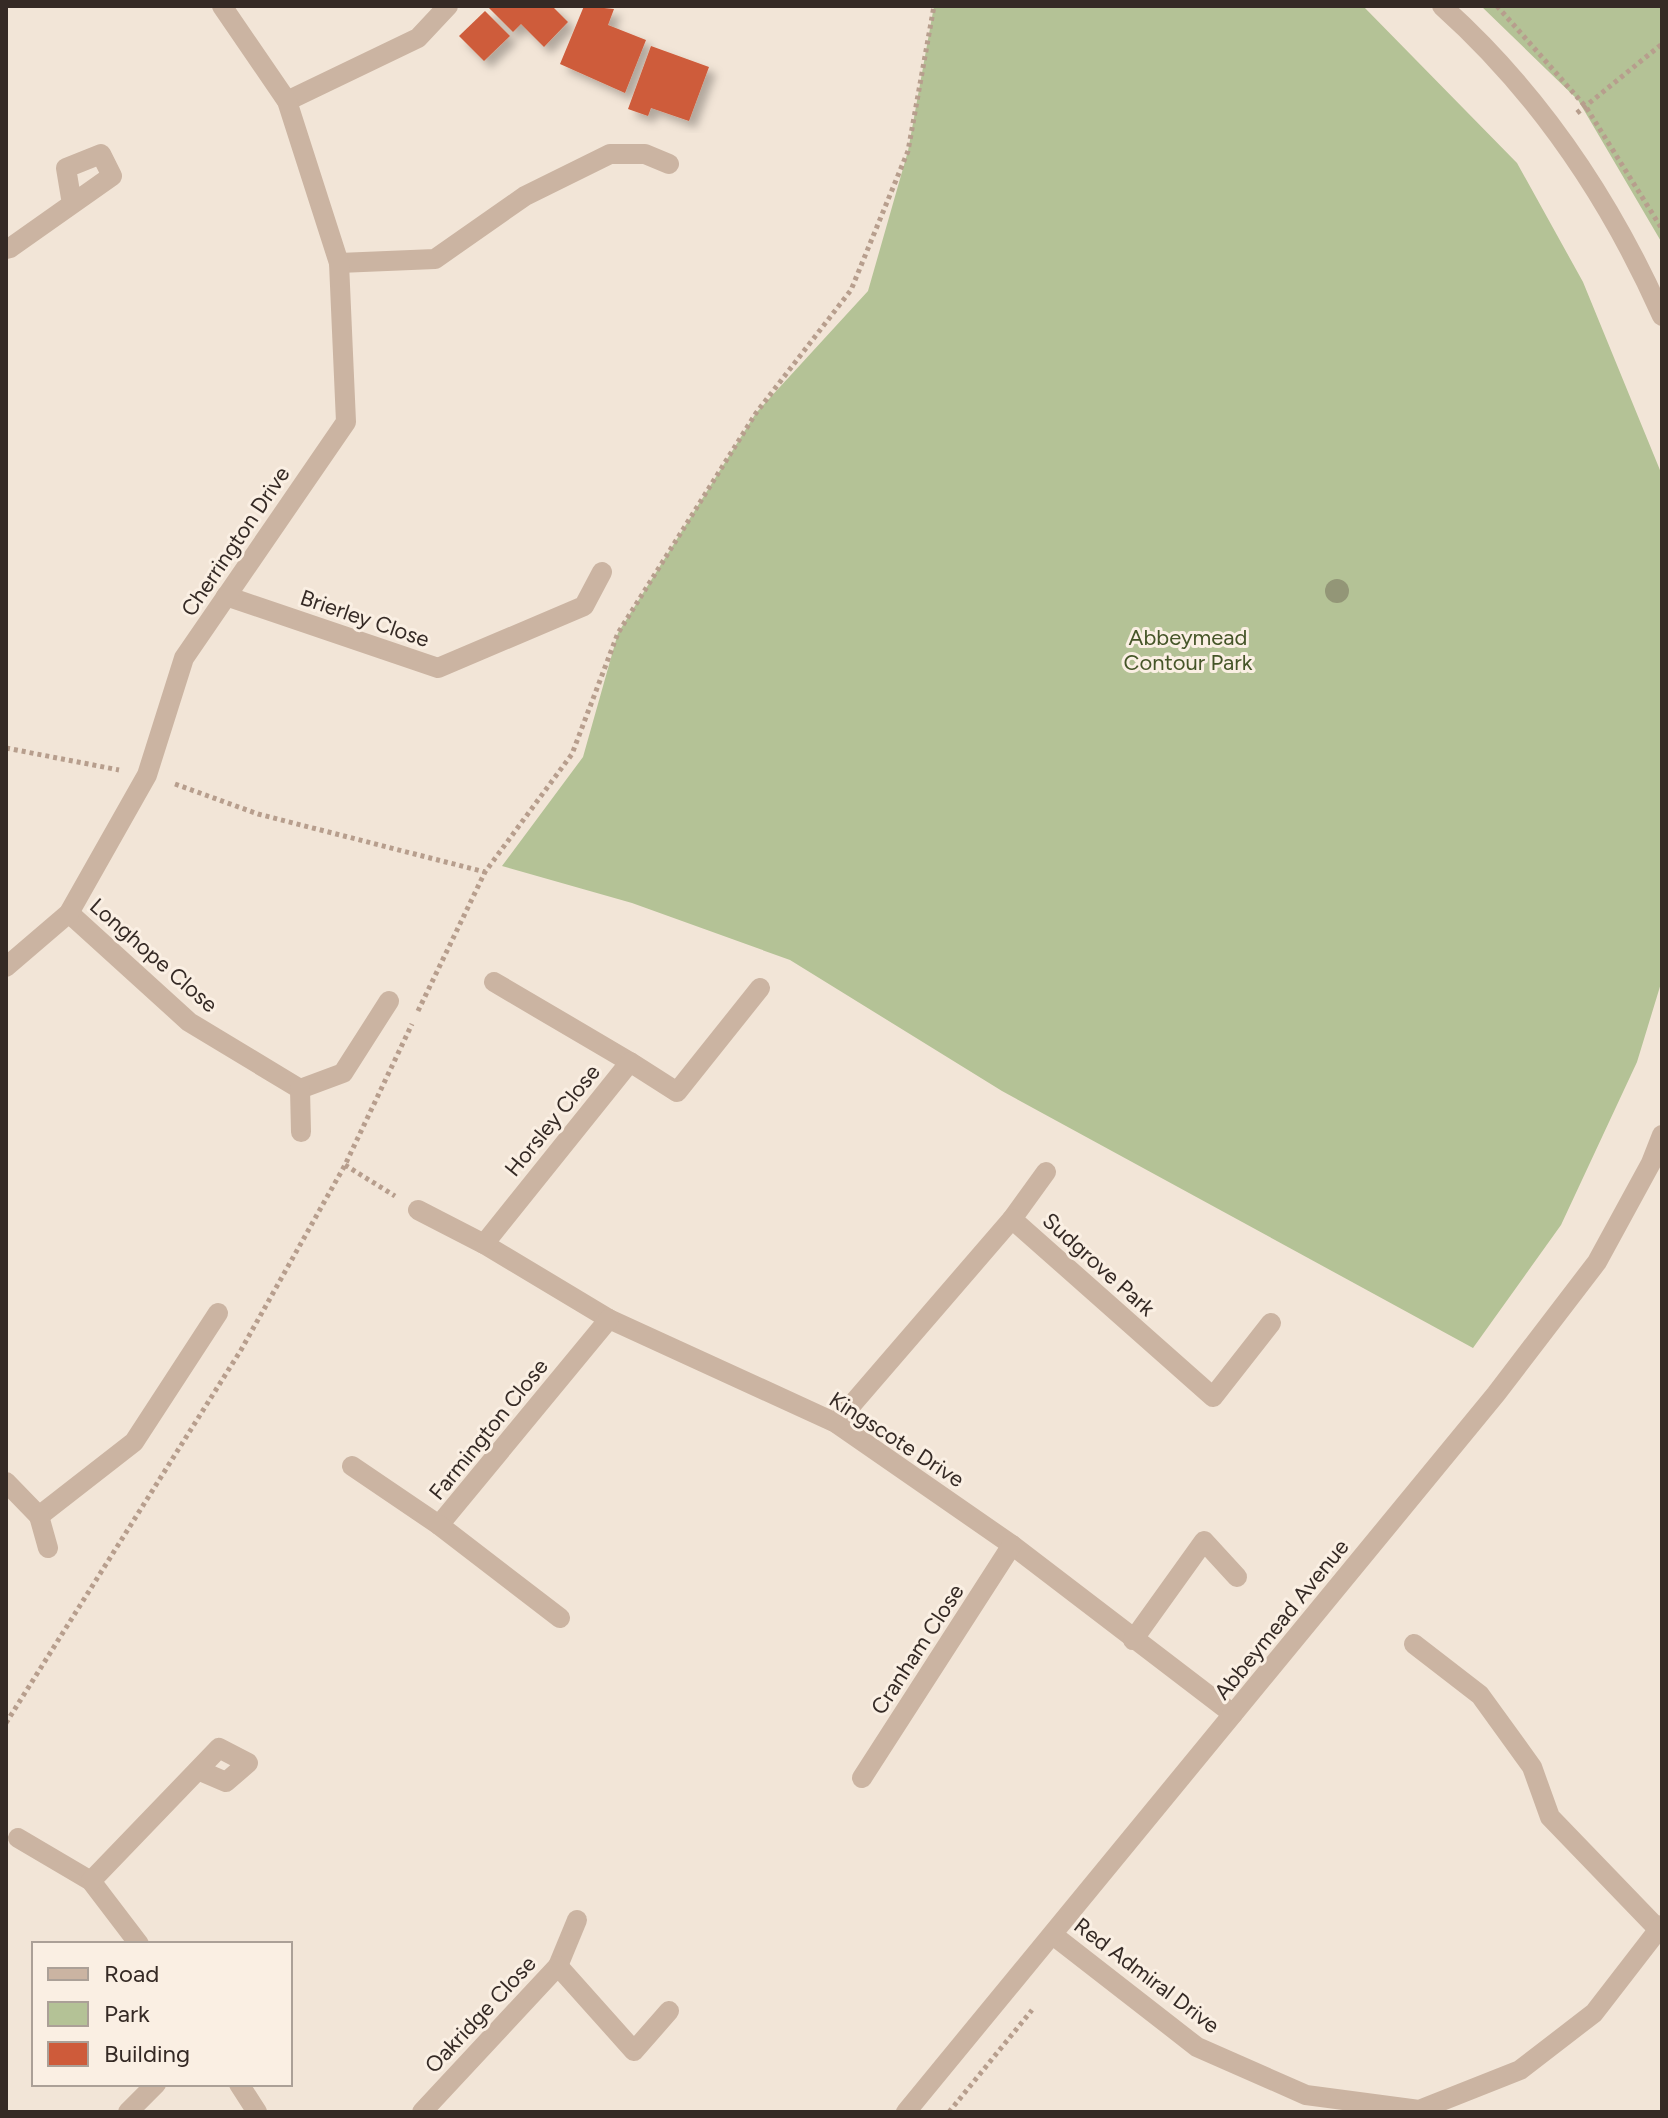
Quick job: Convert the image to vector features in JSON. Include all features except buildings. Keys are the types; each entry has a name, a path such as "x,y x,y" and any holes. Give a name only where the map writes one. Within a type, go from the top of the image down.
{"street":[{"name":"Cherrington Drive","path":"6,967 69,913 147,775 184,658 346,422 339,263 287,101 222,6"},
{"path":"287,101 418,38 448,6"},
{"path":"1442,6 1484,44 1556,127 1637,261 1662,316"},
{"path":"6,249 72,204 112,176 101,154 66,168 72,204"},
{"path":"339,263 435,259 525,196 610,154 645,154 669,164"},
{"name":"Brierley Close","path":"226,596 442,674 584,606 602,572"},
{"name":"Longhope Close","path":"69,913 189,1022 300,1089"},
{"path":"494,982 630,1062"},
{"name":"Horsley Close","path":"484,1244 630,1062 677,1092 760,988"},
{"path":"301,1132 300,1089 343,1073 389,1001"},
{"name":"Abbeymead Avenue","path":"906,2112 1496,1394 1597,1262 1651,1163 1662,1135"},
{"path":"1012,1219 1046,1172"},
{"name":"Kingscote Drive","path":"418,1210 484,1244 609,1319 836,1423 1012,1545 1233,1714"},
{"name":"Sudgrove Park","path":"836,1423 1012,1219 1213,1397 1271,1323"},
{"path":"39,1516 134,1442 218,1313"},
{"name":"Farmington Close","path":"352,1466 439,1525 609,1319"},
{"path":"6,1482 39,1516 48,1548"},
{"path":"439,1525 560,1618"},
{"path":"1133,1640 1204,1541 1237,1577"},
{"name":"Cranham Close","path":"862,1778 1012,1545"},
{"path":"1414,1644 1480,1695 1532,1767 1550,1817 1661,1928"},
{"path":"91,1881 219,1748 248,1763 226,1782 198,1770"},
{"path":"18,1838 91,1881 137,1942"},
{"path":"558,1966 577,1920"},
{"name":"Red Admiral Drive","path":"1053,1935 1197,2047 1306,2095 1418,2111 1520,2070 1594,2013 1661,1928"},
{"name":"Oakridge Close","path":"422,2112 558,1966 634,2051 669,2011"},
{"path":"128,2112 154,2086"},
{"path":"240,2086 257,2112"}],"path":[{"path":"6,1723 241,1350 345,1165 485,872 572,754 618,633 756,413 851,290 908,151 934,6"},
{"path":"1497,6 1586,107 1662,229"},
{"path":"1556,127 1586,107 1662,44"},
{"path":"6,748 20,754 147,775 258,814 485,872"},
{"path":"345,1165 418,1210"},
{"path":"949,2112 1038,2002"}],"green space":[{"name":"Abbeymead Contour Park","path":"934,6 1363,6 1517,163 1583,282 1662,475 1662,980 1637,1062 1561,1225 1473,1348 1002,1091 790,960 632,903 502,866 583,757 618,633 756,413 868,291 908,151"},
{"path":"1481,6 1662,6 1662,243 1578,100"}]}
